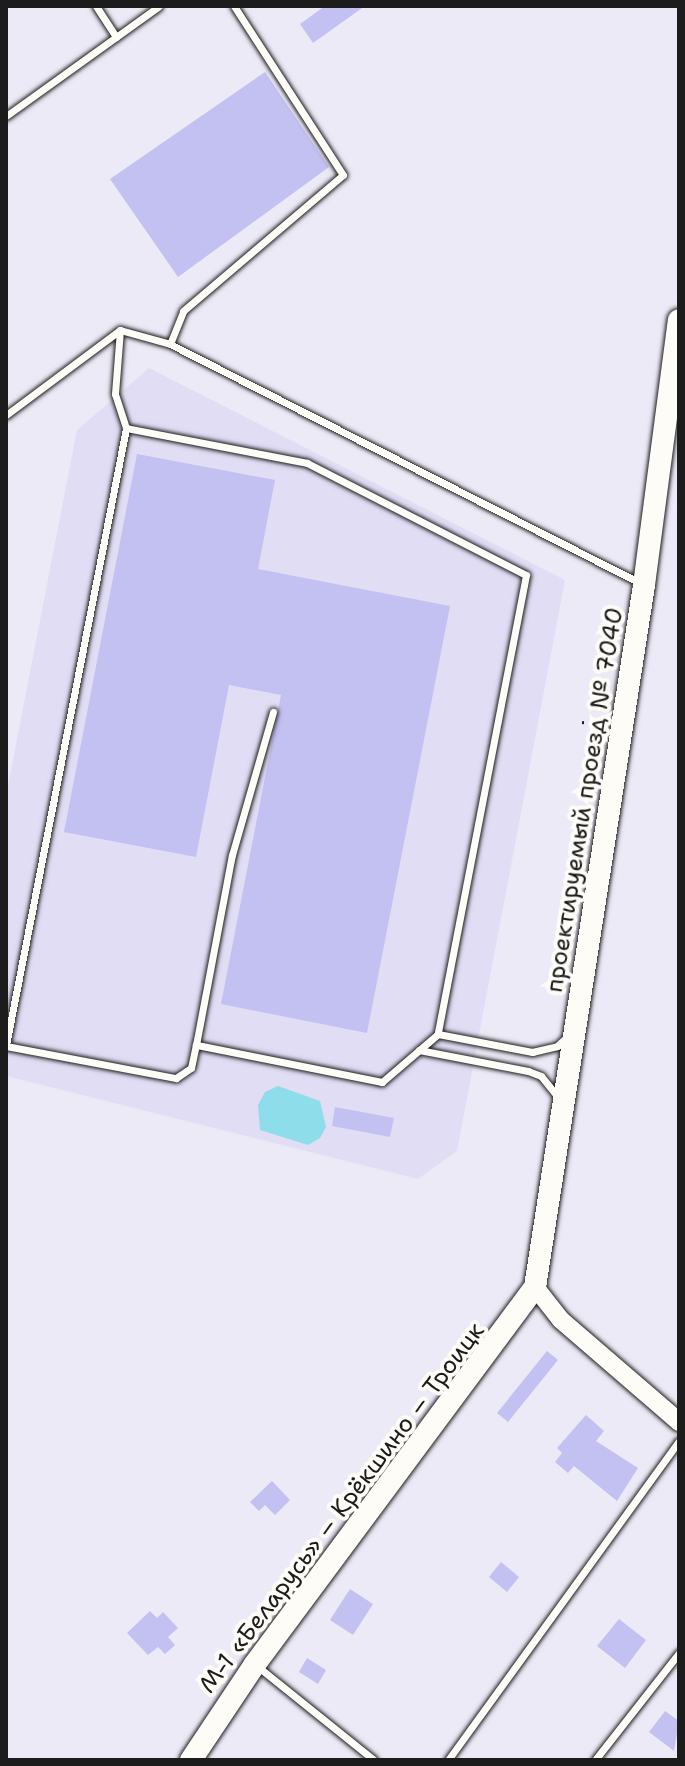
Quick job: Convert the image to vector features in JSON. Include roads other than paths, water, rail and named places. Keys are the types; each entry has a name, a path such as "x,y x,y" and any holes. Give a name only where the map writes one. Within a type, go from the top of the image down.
{"main road":[{"name":"проектируемый проезд № 7040","path":"535,1287 644,585 679,320"},
{"name":"М-1 «Беларусь» – Крёкшино – Троицк","path":"191,1760 255,1664 535,1287"}],"street":[{"path":"535,1287 561,1320 679,1422"}],"lane":[{"path":"96,6 116,37"},
{"path":"6,116 159,6"},
{"path":"170,344 183,311 343,175 234,6"},
{"path":"120,330 170,344 644,585"},
{"path":"6,415 120,330"},
{"path":"120,330 115,394 126,428 6,1045 176,1078 191,1068 232,855 273,712"},
{"path":"126,428 307,463 526,575 438,1034 382,1082 196,1045"},
{"path":"438,1034 544,1051 569,1034 579,1016"},
{"path":"419,1050 541,1076 559,1097 563,1121"},
{"path":"448,1760 679,1441"},
{"path":"595,1760 679,1653"},
{"path":"255,1664 374,1760"}],"water":[{"path":"278,1086 320,1101 326,1127 320,1138 308,1145 260,1130 258,1105 265,1092"}]}
